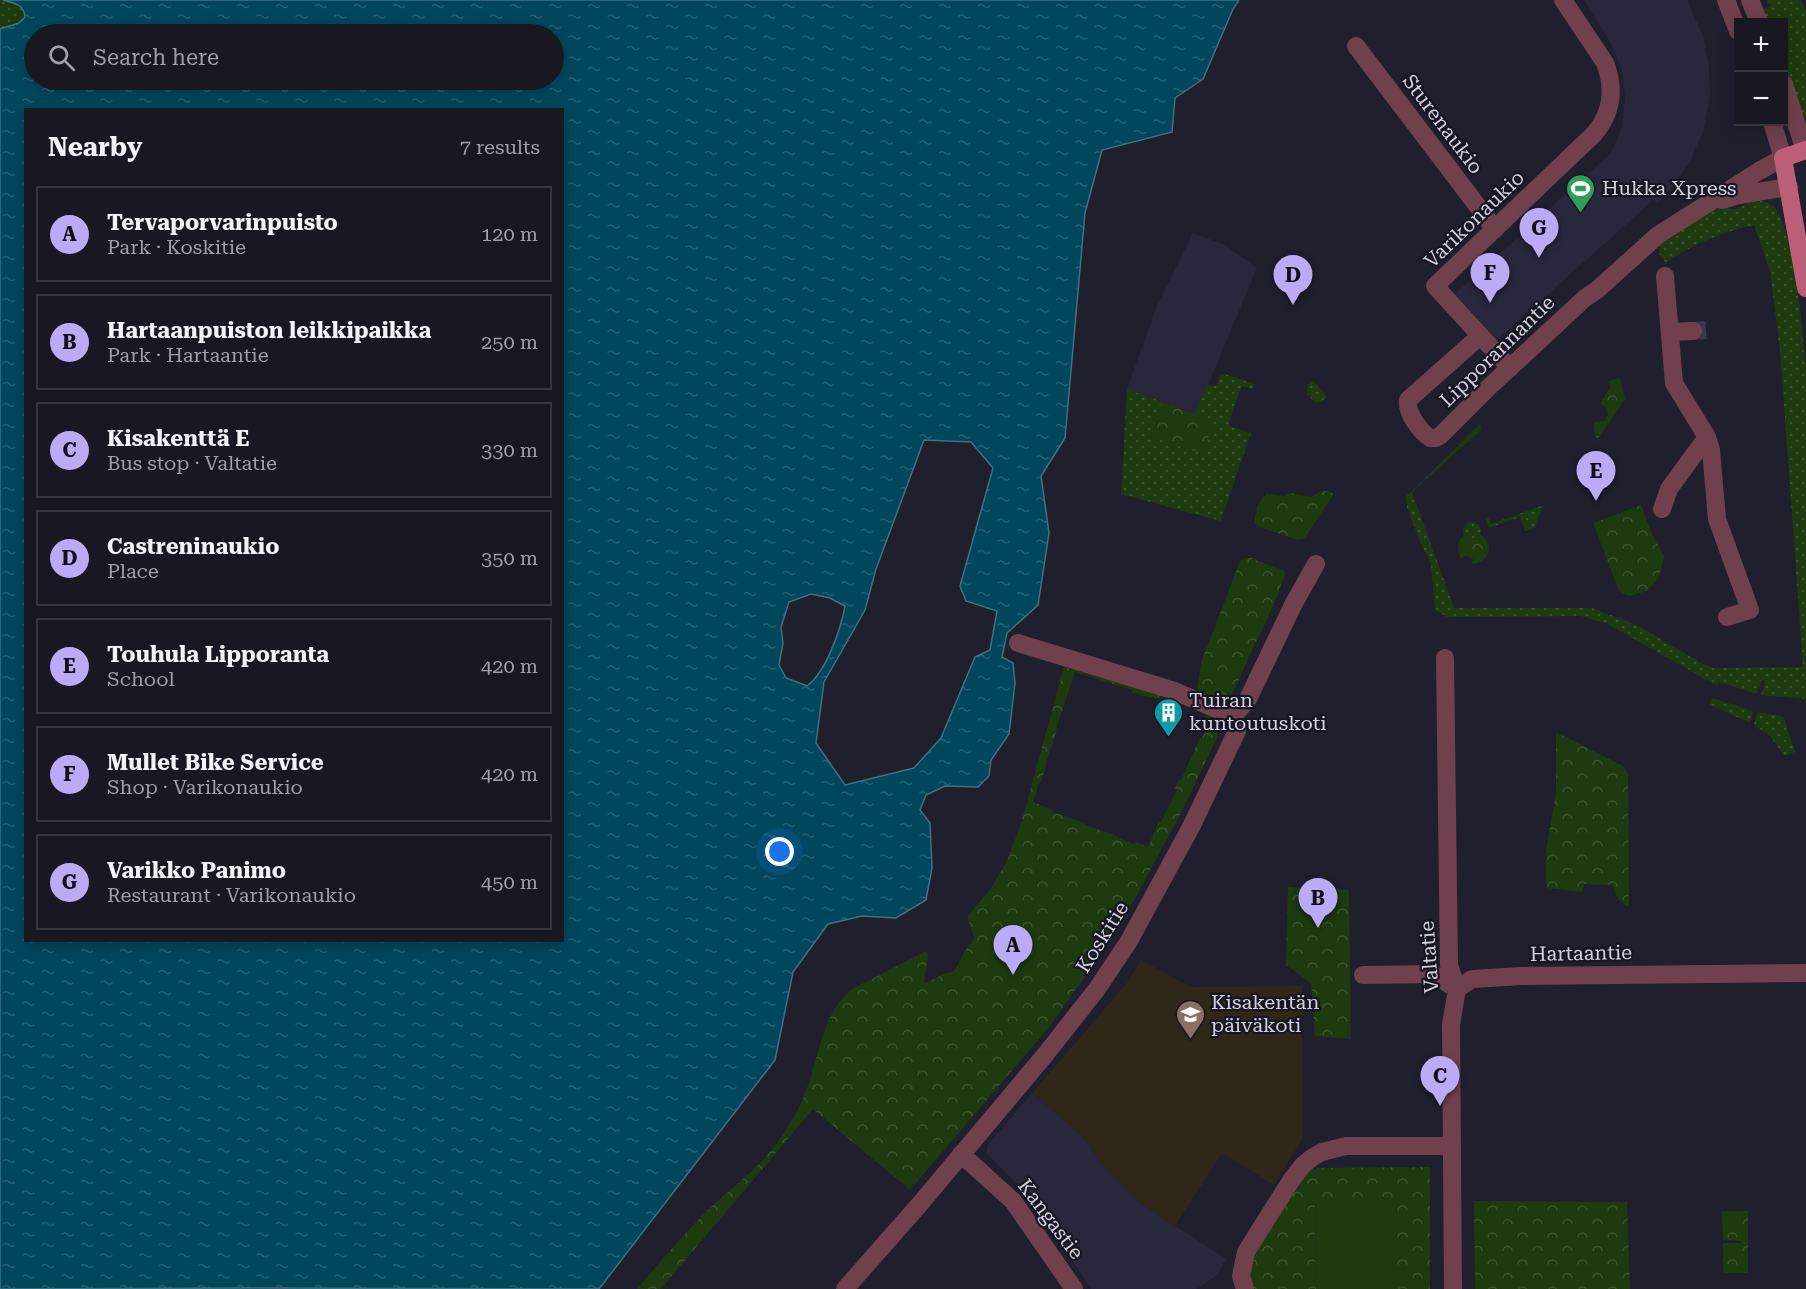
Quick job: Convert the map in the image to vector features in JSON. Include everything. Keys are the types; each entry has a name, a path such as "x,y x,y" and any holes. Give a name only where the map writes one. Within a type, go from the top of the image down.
{"main road":[{"path":"1806,151 1783,158 1798,184 1806,288"}],"street":[{"name":"Varikonaukio","path":"1510,368 1435,286 1594,134 1605,118 1611,99 1611,81 1605,63 1563,0"},
{"path":"1726,0 1734,21"},
{"path":"1750,0 1757,18"},
{"name":"Sturenaukio","path":"1356,46 1495,230"},
{"path":"1788,96 1806,151"},
{"path":"1773,126 1783,158"},
{"name":"Lipporannantie","path":"1480,336 1408,400 1408,411 1430,438 1441,435 1585,298 1658,235 1783,158"},
{"name":"Lipporannantie","path":"1704,205 1739,195 1798,184"},
{"path":"1665,276 1674,383 1707,437 1711,450 1717,519 1750,610 1728,617"},
{"path":"1670,332 1693,331"},
{"path":"1662,509 1669,489 1707,437"},
{"path":"1017,643 1172,690 1232,718 1248,699 1294,603 1316,564"},
{"name":"Valtatie","path":"1445,658 1449,965 1457,989 1451,1025 1453,1289"},
{"name":"Koskitie","path":"847,1288 1045,1055 1089,999 1129,941 1192,825 1233,742 1237,731 1232,718"},
{"name":"Hartaantie","path":"1457,989 1472,979 1522,976 1806,973"},
{"path":"1363,975 1433,974 1457,989"},
{"path":"1245,1289 1241,1276 1246,1251 1292,1179 1313,1157 1346,1146 1452,1146"},
{"name":"Kangastie","path":"961,1154 1013,1201 1074,1289"}],"shaded area":[{"path":"1584,0 1687,0 1703,36 1709,66 1710,96 1704,129 1690,162 1657,204 1653,200 1497,340 1455,294 1611,153 1622,127 1625,98 1622,71 1612,45"},
{"path":"1193,233 1225,245 1257,268 1196,414 1127,389 1157,306"},
{"name":"Kisakentän päiväkoti","path":"1141,960 1191,987 1302,986 1303,1138 1274,1185 1222,1153 1175,1226 1141,1203 1103,1165 1084,1137 1032,1093 1126,984"},
{"path":"1032,1093 1084,1137 1103,1165 1141,1203 1226,1259 1216,1276 1196,1289 1091,1289 1030,1197 987,1154 987,1146"}],"green space":[{"path":"0,0 20,6 25,17 19,23 0,29"},
{"path":"1767,0 1800,0 1806,10 1806,120 1788,84 1788,18 1766,18 1764,9 1770,6"},
{"path":"1756,200 1773,206 1781,218 1797,284 1803,334 1806,371 1806,699 1761,695 1765,681 1761,680 1757,694 1719,682 1717,686 1608,624 1581,616 1447,617 1435,610 1431,565 1407,507 1406,497 1480,424 1481,430 1412,492 1454,608 1592,608 1637,625 1703,664 1714,668 1803,667 1780,350 1770,271 1754,225 1708,240 1666,263 1659,254 1660,242 1690,222 1721,207 1735,209"},
{"path":"1221,374 1254,384 1253,389 1242,386 1232,413 1229,426 1251,433 1221,521 1121,494 1127,389 1195,414 1207,385 1216,386"},
{"path":"1620,378 1625,399 1597,440 1594,422 1604,421 1608,415 1606,408 1600,404 1610,388 1608,381"},
{"path":"1313,380 1327,397 1321,402 1314,402 1307,394 1307,386"},
{"path":"1161,403 1214,420 1203,454 1150,436"},
{"path":"1326,491 1333,495 1304,539 1298,540 1259,527 1254,523 1259,503 1267,494 1285,496 1290,493 1311,497"},
{"path":"1544,505 1536,527 1525,531 1520,517 1489,528 1485,518 1488,517 1491,524"},
{"path":"1641,505 1652,534 1664,556 1659,578 1647,591 1629,596 1619,591 1593,523"},
{"path":"1472,522 1478,525 1481,531 1478,537 1472,540 1466,537 1463,531 1466,525"},
{"path":"1480,534 1488,543 1488,552 1483,560 1472,564 1473,559 1466,555 1461,558 1458,550 1459,541 1464,535 1473,539"},
{"path":"1251,558 1284,571 1285,574 1278,595 1232,694 1221,698 1197,691 1201,663 1240,561"},
{"path":"1064,667 1161,695 1159,699 1151,698 1075,672 1033,802 1085,823 1085,825 1148,847 1159,821 1161,822 1177,790 1175,788 1179,779 1181,780 1206,730 1201,728 1206,714 1212,717 1216,726 1218,736 1183,809 1122,923 1050,1026 910,1190 813,1109 661,1289 637,1289 715,1203 759,1164 779,1141 804,1096 827,1025 841,1000 852,989 924,952 928,955 924,983 945,973 953,972 957,967 974,937 968,916 991,888 1007,861 1021,824"},
{"path":"1712,698 1753,711 1750,723 1709,704"},
{"path":"1757,712 1784,718 1795,752 1785,756 1769,735 1754,725"},
{"path":"1556,732 1623,766 1628,774 1629,905 1626,906 1616,896 1613,885 1584,884 1583,892 1546,888 1546,850 1556,793"},
{"path":"1288,887 1349,890 1351,1039 1315,1036 1311,983 1286,965"},
{"path":"1430,1167 1430,1289 1395,1289 1395,1197 1315,1197 1316,1289 1251,1289 1249,1266 1251,1256 1305,1173 1317,1168"},
{"path":"1315,1197 1395,1197 1395,1289 1316,1289"},
{"path":"1474,1201 1627,1202 1630,1289 1475,1289"},
{"path":"1722,1211 1748,1211 1748,1273 1723,1273 1723,1243 1741,1243 1741,1241 1723,1240"}],"water":[{"path":"3,0 1239,0 1203,79 1175,98 1172,132 1102,150 1085,213 1065,438 1041,476 1049,533 1038,605 1007,633 1002,657 1013,663 1015,683 1009,734 991,760 989,776 978,787 945,786 926,795 920,810 930,823 932,868 926,900 896,918 862,916 828,924 793,972 775,1060 599,1289 0,1289 0,29 19,23 25,17 23,9 15,3","holes":["924,440 971,442 993,468 960,586 966,601 997,611 990,650 975,657 941,738 914,768 845,785 816,743 824,682 865,610 876,569","811,594 830,598 845,606 836,638 826,661 807,686 786,678 779,665 783,643 781,627 789,602"]}],"tunnel":[{"path":"1693,331 1706,330"}],"place":[{"name":"Hukka Xpress","path":"1581,214"},
{"name":"Varikko Panimo","path":"1539,258"},
{"name":"Mullet Bike Service","path":"1490,303"},
{"name":"Castreninaukio","path":"1293,305"},
{"name":"Touhula Lipporanta","path":"1596,501"},
{"name":"Tuiran kuntoutuskoti","path":"1168,738"},
{"name":"Hartaanpuiston leikkipaikka","path":"1318,928"},
{"name":"Tervaporvarinpuisto","path":"1013,975"},
{"name":"Kisakentän päiväkoti","path":"1190,1040"},
{"name":"Kisakenttä E","path":"1440,1106"}]}
